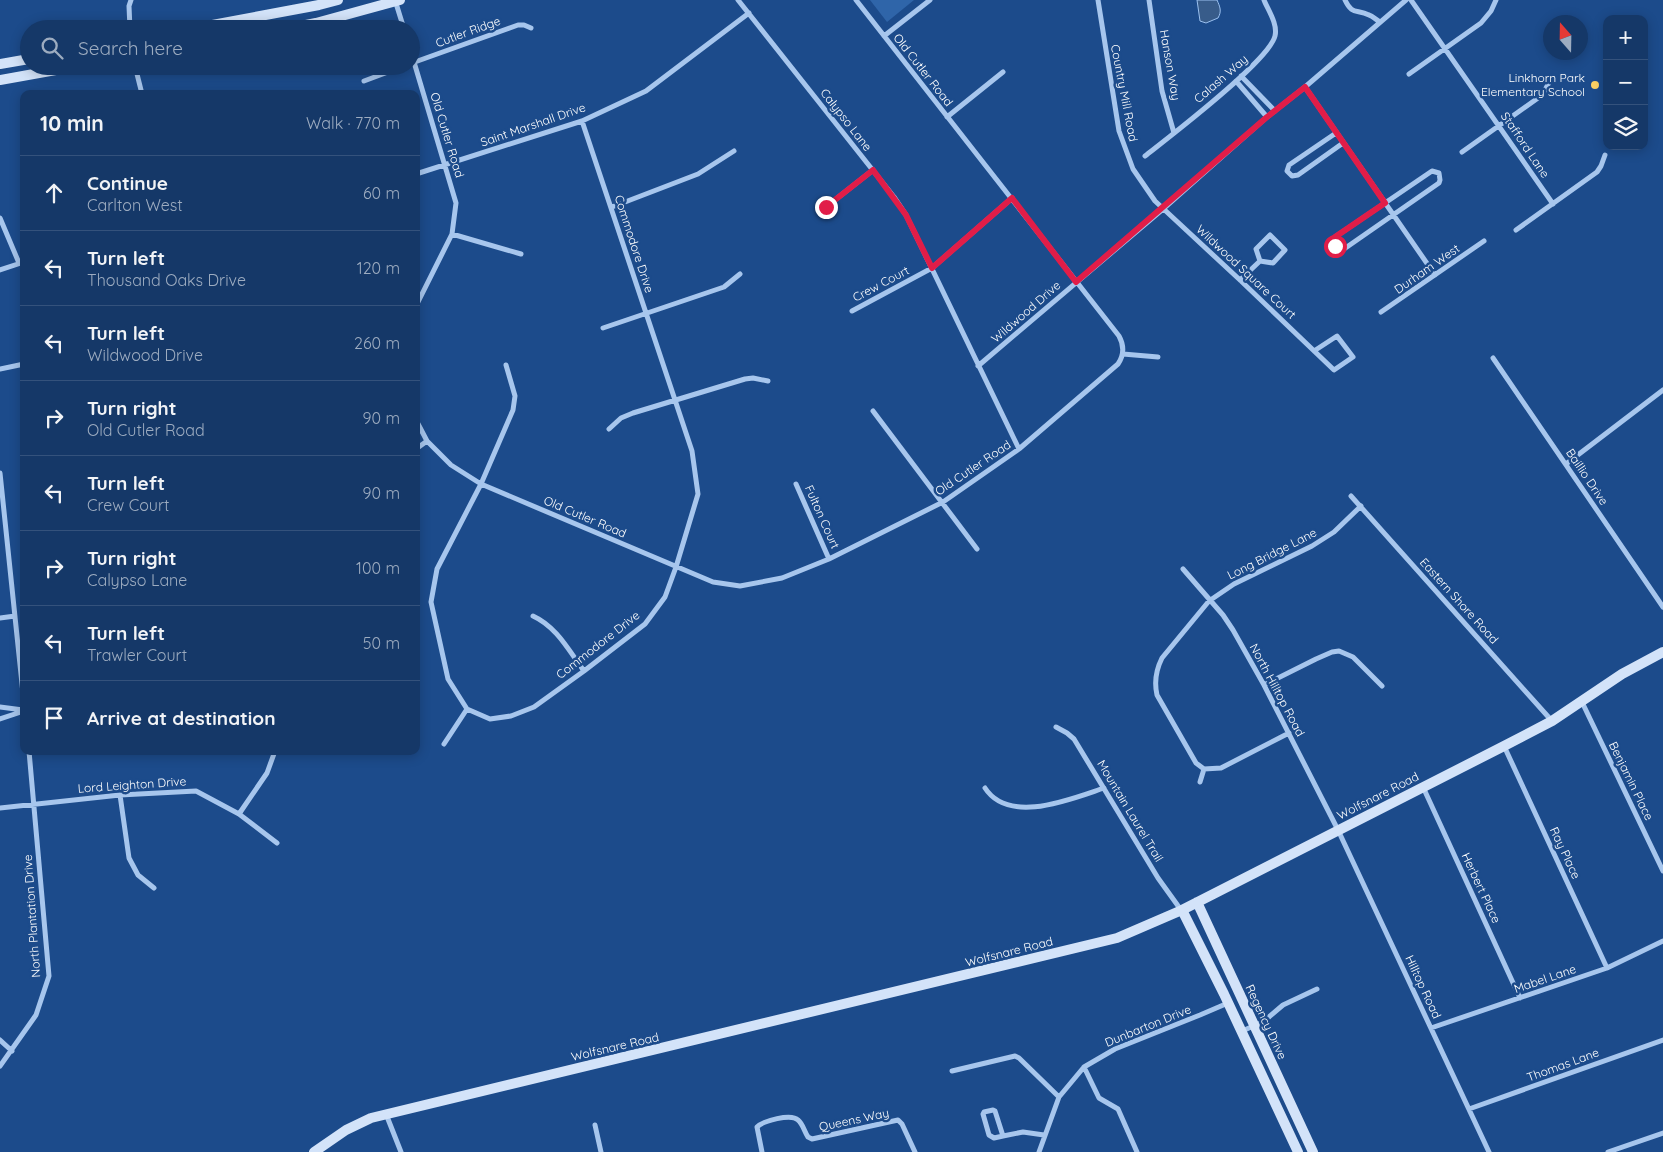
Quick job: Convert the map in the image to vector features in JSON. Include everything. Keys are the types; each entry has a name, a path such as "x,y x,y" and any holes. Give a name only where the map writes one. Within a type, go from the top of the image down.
{"street":[{"path":"130,20 129,6 131,0"},
{"path":"239,20 338,0"},
{"name":"Calypso Lane","path":"738,0 873,170 906,215 1018,449"},
{"name":"Old Cutler Road","path":"420,427 427,440 451,465 481,484 713,582 740,586 782,578 829,559 943,502 1018,449 1118,364 1123,354 1123,346 1119,336 856,0"},
{"path":"884,36 930,0"},
{"name":"Country Mill Road","path":"1098,0 1119,131 1123,144 1133,170 1148,192 1163,208"},
{"name":"Hanson Way","path":"1149,0 1162,91 1174,133"},
{"name":"Calash Way","path":"1145,156 1241,76 1268,50 1275,36 1274,23 1264,0"},
{"path":"1345,0 1354,12 1370,15 1380,22"},
{"name":"Wildwood Drive","path":"978,366 1406,0"},
{"name":"Stafford Lane","path":"1410,0 1553,204"},
{"path":"1409,74 1481,23 1492,11 1496,0"},
{"path":"327,20 397,1 402,20"},
{"name":"Saint Marshall Drive","path":"420,173 582,121 646,91 749,13"},
{"name":"Cutler Ridge","path":"420,60 518,24 531,28"},
{"path":"0,64 20,61"},
{"path":"947,116 1004,72"},
{"path":"0,80 28,75"},
{"path":"137,75 141,90"},
{"path":"364,81 380,75"},
{"name":"Old Cutler Road","path":"417,75 446,164 456,203 452,234 420,298"},
{"path":"1241,76 1274,111"},
{"path":"1462,152 1538,98 1552,77"},
{"path":"1236,80 1267,117"},
{"path":"1305,87 1435,275"},
{"name":"Commodore Drive","path":"467,708 490,719 512,716 534,706 584,672 645,624 665,597 698,494 692,451 582,121"},
{"path":"1336,133 1289,165 1287,171 1289,174 1292,176 1298,174 1343,143"},
{"path":"612,207 698,174 734,151"},
{"path":"1516,230 1597,172 1605,155"},
{"path":"826,207 873,170"},
{"path":"1432,171 1439,173 1440,180 1438,183 1394,214 1344,249 1335,246 1335,237 1385,203 1432,171"},
{"name":"Crew Court","path":"852,310 932,268 1012,198"},
{"name":"Wildwood Square Court","path":"1163,208 1334,370 1353,357 1337,336 1314,351"},
{"path":"0,218 20,260"},
{"path":"452,234 521,254"},
{"path":"1240,280 1260,261 1273,262 1285,250 1270,235 1256,249 1260,261"},
{"name":"Durham West","path":"1382,312 1484,241"},
{"path":"0,270 20,262"},
{"path":"603,328 724,287 740,274"},
{"path":"1123,354 1158,357"},
{"name":"Baillio Drive","path":"1493,358 1663,607"},
{"path":"0,369 20,365"},
{"path":"444,744 467,708 448,679 431,602 437,570 481,484 513,410 515,396 506,365"},
{"path":"610,429 621,418 675,400 745,379 753,378 768,381"},
{"path":"1566,464 1663,390"},
{"path":"873,411 977,549"},
{"path":"420,445 427,440"},
{"path":"0,473 20,664"},
{"name":"Fulton Court","path":"796,484 829,559"},
{"name":"Eastern Shore Road","path":"1351,496 1552,720"},
{"name":"Long Bridge Lane","path":"1204,769 1196,764 1157,695 1155,686 1158,666 1162,658 1210,601 1234,584 1312,546 1334,532 1361,506"},
{"name":"North Hilltop Road","path":"1183,569 1223,615 1233,630 1264,685 1338,830"},
{"path":"0,618 15,616"},
{"path":"533,616 554,630 584,672"},
{"path":"1264,685 1316,659 1339,651 1353,657 1382,686"},
{"name":"Wolfsnare Road","path":"314,1152 357,1124 386,1114 1117,938 1182,910 1504,746 1552,720 1622,674 1662,654"},
{"name":"Benjamin Place","path":"1581,700 1663,871"},
{"path":"0,707 20,710"},
{"path":"0,719 20,712"},
{"name":"Mountain Laurel Trail","path":"1056,727 1068,733 1074,739 1158,878 1182,910"},
{"path":"1200,782 1204,769 1221,768 1289,733"},
{"name":"Ray Place","path":"1504,746 1607,968"},
{"name":"North Plantation Drive","path":"0,1066 36,1015 48,976 29,755"},
{"path":"239,814 267,773 274,755"},
{"name":"Herbert Place","path":"1423,787 1520,998"},
{"path":"985,788 1001,803 1020,808 1031,808 1082,796 1104,788"},
{"name":"Lord Leighton Drive","path":"0,808 120,795 196,791 239,814 276,843"},
{"path":"120,795 129,858 138,875 154,888"},
{"name":"Hilltop Road","path":"1338,830 1489,1152"},
{"name":"Regency Drive","path":"1198,902 1313,1152"},
{"path":"1182,910 1226,998 1298,1152"},
{"name":"Mabel Lane","path":"1431,1028 1607,968 1663,941"},
{"name":"Dunbarton Drive","path":"1039,1152 1059,1098 1084,1067 1115,1049 1200,1016 1237,988"},
{"path":"1241,1032 1263,1022 1283,1005 1317,989"},
{"path":"0,1040 12,1051"},
{"name":"Thomas Lane","path":"1470,1109 1663,1040"},
{"path":"952,1071 1015,1056 1020,1058 1059,1098"},
{"path":"1084,1067 1099,1098 1118,1109 1137,1152"},
{"path":"1003,1136 995,1111 984,1112 983,1114 991,1137 994,1138 1023,1132 1044,1135"},
{"path":"386,1114 397,1147 401,1152"},
{"path":"1284,1121 1296,1116"},
{"name":"Queens Way","path":"762,1152 757,1128 762,1123 790,1117 799,1121 808,1137 812,1139 898,1120 902,1124 915,1152"},
{"path":"595,1125 601,1152"},
{"path":"1608,1152 1663,1133"}],"shaded area":[{"path":"870,0 914,0 887,22"},
{"path":"1197,0 1217,0 1220,9 1218,18 1206,23 1200,21"}],"place":[{"name":"Linkhorn Park Elementary School","path":"1595,85"}],"route":[{"path":"826,207 873,170 894,196 906,215 932,268 1012,198 1076,282 1267,117 1305,87 1385,203 1335,237 1335,246"}]}
